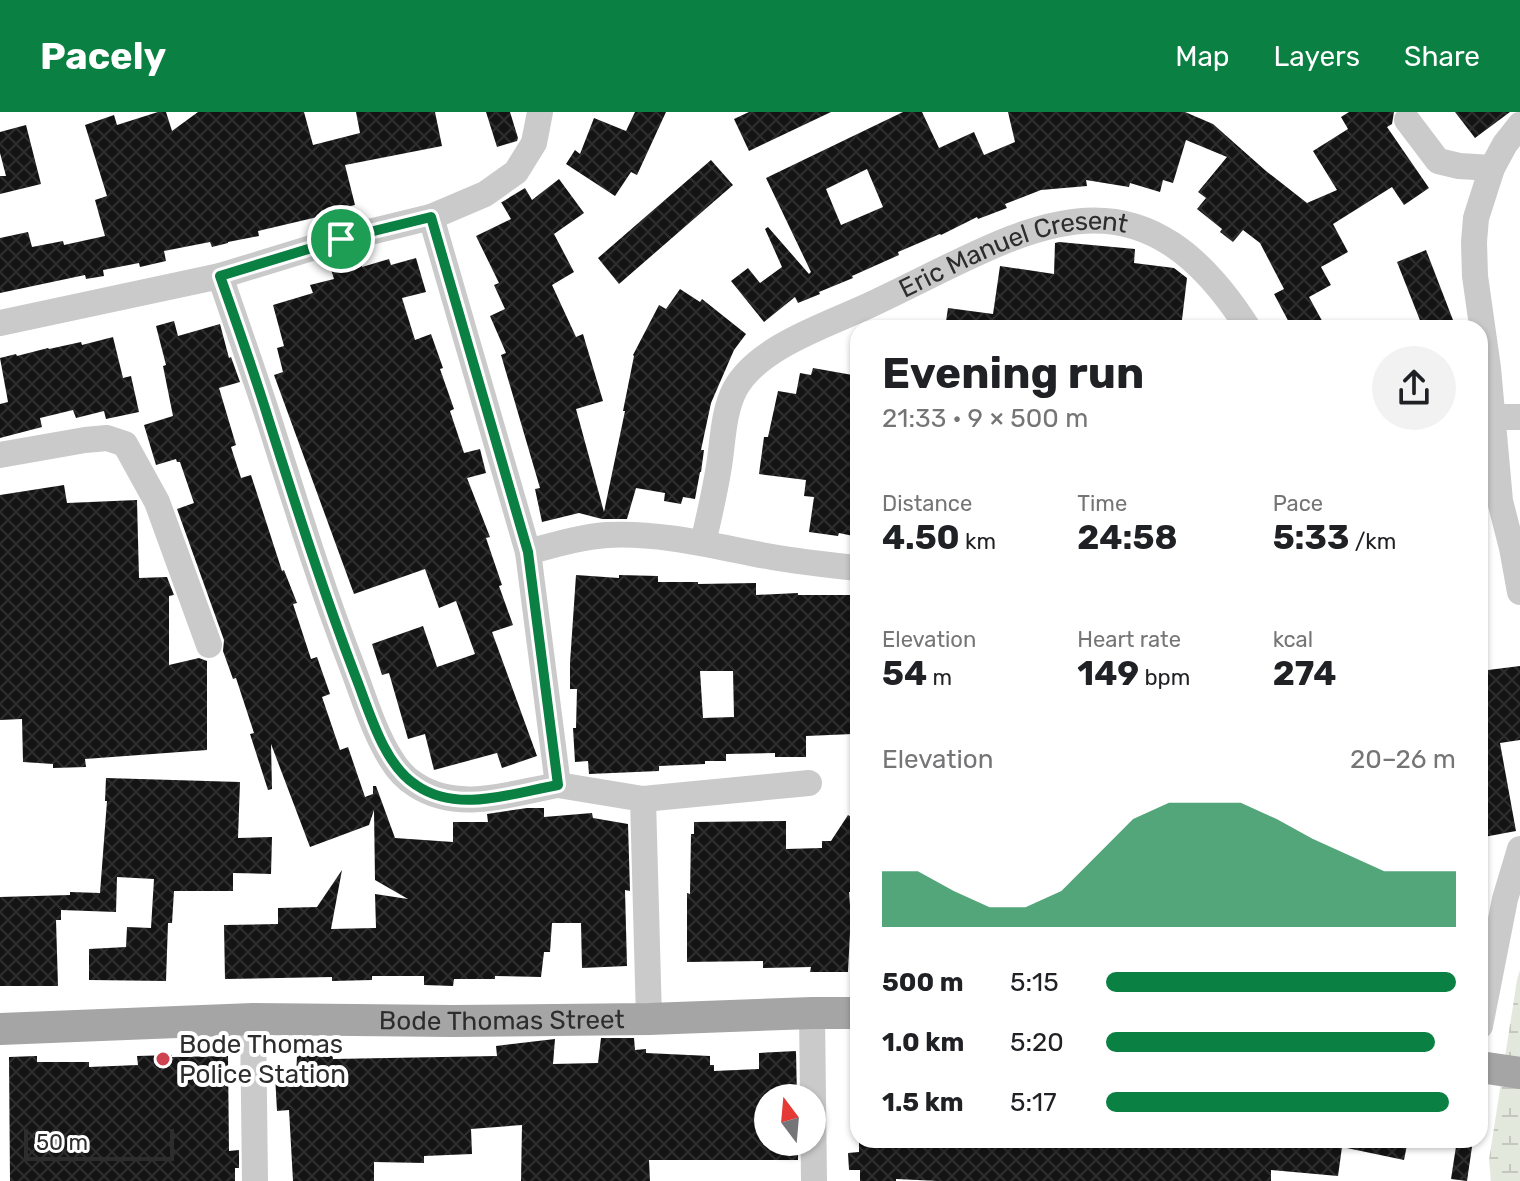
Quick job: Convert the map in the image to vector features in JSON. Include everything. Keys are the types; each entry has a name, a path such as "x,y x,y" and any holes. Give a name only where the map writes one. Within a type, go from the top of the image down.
{"main road":[{"name":"Bode Thomas Street","path":"0,1029 253,1019 649,1019 850,1013"}],"street":[{"path":"0,323 220,276 341,239 431,217 485,194 516,172 534,143 540,112"},
{"path":"1407,120 1438,161 1492,168"},
{"path":"1481,320 1475,276 1476,218 1492,168 1520,125"},
{"path":"431,217 528,552 558,785"},
{"name":"Eric Manuel Cresent","path":"703,543 713,501 725,418 735,389 749,372 773,351 1013,237 1056,224 1098,219 1135,226 1167,240 1194,261 1243,320"},
{"path":"220,276 329,606 372,717 390,757 401,773 435,796 472,801 558,785 643,799 809,783"},
{"path":"1488,368 1500,501 1516,548 1520,592"},
{"path":"1493,417 1520,417"},
{"path":"0,455 107,438 125,444 157,502 209,645"},
{"path":"528,552 567,541 607,535 659,536 775,558 850,567"},
{"path":"643,799 649,1019"},
{"path":"1488,985 1505,899 1520,849"},
{"path":"812,1013 814,1181"},
{"path":"253,1019 255,1181"}],"green space":[{"path":"1520,970 1520,1181 1491,1181 1489,1160"}],"building":[{"path":"166,112 172,131 198,112 304,112 313,145 360,133 356,112 435,112 442,146 345,165 355,205 325,212 326,215 258,231 259,236 212,247 210,242 164,251 166,261 103,270 104,276 86,279 85,275 0,293 0,238 28,232 32,247 63,241 64,245 105,236 95,200 107,196 85,125 114,115 117,125"},
{"path":"486,112 510,112 517,141 497,147"},
{"path":"635,112 666,112 637,175 631,172 615,196 566,164 575,150 580,154 594,118 626,131"},
{"path":"749,112 831,112 749,151 734,119"},
{"path":"903,112 922,112 939,148 974,132 984,155 1015,142 1008,112 1185,112 1213,124 1307,203 1337,190 1313,151 1348,129 1341,117 1349,112 1394,112 1392,124 1387,127 1429,188 1404,205 1392,187 1333,224 1348,252 1321,267 1331,285 1309,297 1322,320 1288,320 1274,294 1284,289 1260,243 1243,230 1233,242 1197,209 1206,198 1198,192 1227,157 1186,140 1173,183 1163,180 1160,192 1130,183 1129,187 1086,180 1087,186 1041,190 1005,204 1007,208 977,217 898,252 899,255 820,294 798,303 795,297 764,322 731,281 748,268 760,283 782,267 765,229 768,227 809,274 811,272 766,178","holes":["867,169 883,207 841,225 826,189"]},
{"path":"1455,112 1510,112 1475,138"},
{"path":"26,125 41,184 0,194 0,176 6,176 0,153 0,132"},
{"path":"711,160 733,185 619,284 598,258"},
{"path":"559,179 584,213 554,234 574,272 552,285 576,337 583,334 603,401 576,409 604,512 633,355 659,305 666,309 680,289 700,302 702,299 746,334 734,350 711,403 695,499 683,497 681,504 664,501 665,493 636,488 627,519 602,519 579,513 542,522 535,489 540,488 501,355 506,353 490,316 505,309 494,285 499,283 476,236 511,219 501,202 525,188 532,200"},
{"path":"1055,243 1135,249 1134,263 1174,268 1187,278 1182,320 946,320 948,308 993,314 1000,266 1054,274"},
{"path":"1426,250 1453,320 1420,320 1397,262"},
{"path":"358,251 362,267 389,259 391,265 416,258 426,292 402,298 415,340 431,334 443,368 440,369 454,409 450,411 464,453 480,449 486,473 467,478 490,537 486,538 513,625 492,632 537,756 502,768 497,753 434,770 425,734 408,739 389,673 382,675 372,644 423,626 437,667 475,654 456,601 439,608 425,569 354,594 274,375 283,372 277,348 284,346 273,305 313,293 310,285 334,279 328,260"},
{"path":"174,321 178,336 220,324 229,358 240,382 219,388 236,445 231,447 241,478 251,475 282,571 297,603 293,604 311,659 317,657 330,694 322,697 340,750 348,747 365,797 373,794 373,786 376,786 395,838 453,842 453,822 488,822 487,814 527,808 544,808 544,817 592,813 593,818 628,824 630,891 625,890 627,966 582,968 581,923 552,923 550,952 544,952 541,977 454,979 453,986 424,985 424,976 372,976 372,980 332,981 332,977 225,979 224,925 278,924 278,908 317,907 342,870 331,929 376,928 375,894 408,899 375,880 374,810 369,825 310,847 271,744 272,789 268,790 250,734 254,733 236,678 233,679 223,651 224,640 177,509 194,503 180,462 176,459 156,465 144,425 173,416 163,366 166,365 156,326"},
{"path":"113,337 123,378 131,376 139,412 106,419 104,411 76,418 73,410 40,418 42,427 0,438 0,404 8,402 0,358"},
{"path":"813,368 850,375 850,535 809,532 814,497 804,496 806,480 759,474 764,437 768,437 778,391 796,394 800,373 811,375"},
{"path":"64,485 67,503 137,500 139,578 167,577 174,595 169,596 169,665 199,658 207,661 207,750 85,759 86,767 53,768 53,764 23,762 22,719 0,720 0,495"},
{"path":"576,575 619,578 619,575 658,576 658,582 698,584 756,583 756,595 850,595 850,734 806,736 806,757 775,757 775,753 726,754 726,761 659,766 659,771 589,774 588,761 575,762 573,728 576,728 577,689 570,689","holes":["700,671 733,671 734,717 703,718"]},
{"path":"1520,666 1520,740 1500,743 1516,831 1488,836 1488,670"},
{"path":"106,778 240,782 238,838 272,837 271,874 233,873 233,891 174,891 172,923 168,923 166,981 89,980 89,949 126,947 127,927 151,928 154,879 117,877 116,912 61,910 61,920 56,920 58,986 0,986 0,897 100,893"},
{"path":"850,816 848,972 810,972 811,967 763,968 763,961 687,962 687,893 690,894 694,822 786,821 786,849 822,848 822,841 831,841"},
{"path":"298,1038 330,1039 333,1059 497,1056 496,1046 555,1039 553,1064 598,1063 601,1038 634,1038 635,1050 646,1049 646,1053 710,1056 714,1071 759,1069 759,1053 796,1051 797,1084 754,1084 754,1156 798,1156 798,1160 649,1160 650,1181 521,1181 522,1125 471,1129 472,1154 424,1156 424,1163 374,1162 374,1181 293,1181 289,1110 277,1111 275,1075 296,1075"},
{"path":"37,1056 37,1062 89,1062 89,1067 138,1065 137,1056 228,1056 229,1151 239,1150 235,1181 10,1181 9,1057"},
{"path":"859,1148 1342,1148 1338,1176 1271,1170 1271,1181 860,1181 860,1170 849,1170 848,1153 859,1152"},
{"path":"1347,1148 1406,1148 1404,1160"},
{"path":"1456,1148 1472,1148 1467,1181 1451,1179"}],"place":[{"name":"Bode Thomas Police Station","path":"163,1059"}],"route":[{"path":"431,217 528,552 558,785 472,801 435,796 401,773 390,757 372,717 329,606 220,276 341,239 431,217"}]}
